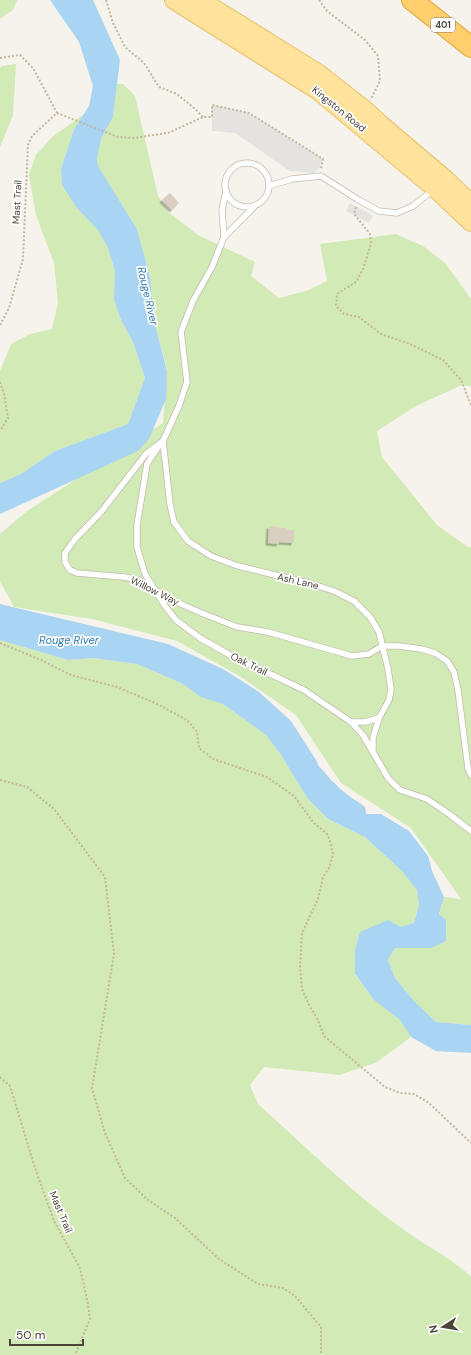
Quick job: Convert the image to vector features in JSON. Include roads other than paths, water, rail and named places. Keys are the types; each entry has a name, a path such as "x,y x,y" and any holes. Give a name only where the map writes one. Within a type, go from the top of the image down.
{"highway":[{"name":"401","path":"412,0 471,47"}],"main road":[{"name":"Kingston Road","path":"174,0 319,91 440,184 471,204"},
{"name":"Kingston Road","path":"200,0 319,74 366,111 440,184 471,222"}],"lane":[{"path":"244,164 252,164 259,167 264,172 268,178 269,186 265,198 255,206 241,206 234,203 229,198 225,184 227,176 231,170 244,164"},
{"path":"269,186 292,179 321,176 357,199 379,210 397,213 413,206 440,184"},
{"name":"Willow Way","path":"224,237 222,210 226,191"},
{"name":"Willow Way","path":"255,206 224,237 212,266 193,301 181,332 187,382 179,406 163,441 146,454 101,512 75,539 66,553 65,562 70,570 77,574 124,576 138,580 172,600 237,627 268,632 352,656 370,654 382,646 399,646 421,649 435,653 447,661 454,672 457,684 468,768 471,775"},
{"name":"Oak Trail","path":"163,441 147,464 137,525 137,547 145,574 165,606 176,620 200,638 230,655 304,690 351,722 363,736 388,778 400,790 427,799 470,829"},
{"name":"Ash Lane","path":"163,441 170,504 174,522 188,541 211,556 238,566 334,590 354,601 370,617 378,632 388,669 391,689 385,711 379,718 372,738 372,750"},
{"path":"351,722 366,722 379,718"}],"water":[{"name":"Rouge River","path":"50,0 93,0 120,60 113,117 101,139 97,159 98,166 137,229 150,277 154,320 167,371 166,399 149,439 138,451 0,514 0,483 21,474 55,451 128,424 145,378 133,342 121,320 114,300 115,271 108,248 98,230 76,207 62,185 61,169 74,129 89,106 93,86 79,42"},
{"name":"Rouge River","path":"0,604 168,644 223,669 259,692 291,721 316,760 332,795 367,814 381,814 409,831 428,856 432,871 444,897 439,914 446,920 446,941 431,948 395,948 388,960 395,978 414,1001 436,1022 471,1025 471,1053 436,1051 411,1037 400,1020 374,1000 355,974 355,950 360,932 388,920 401,927 414,923 419,905 417,890 402,871 365,837 328,819 308,799 281,755 266,735 223,704 201,697 181,683 137,664 93,658 68,660 0,640"}],"waterway":[{"name":"Rouge River","path":"315,775 334,795 357,812"}]}
